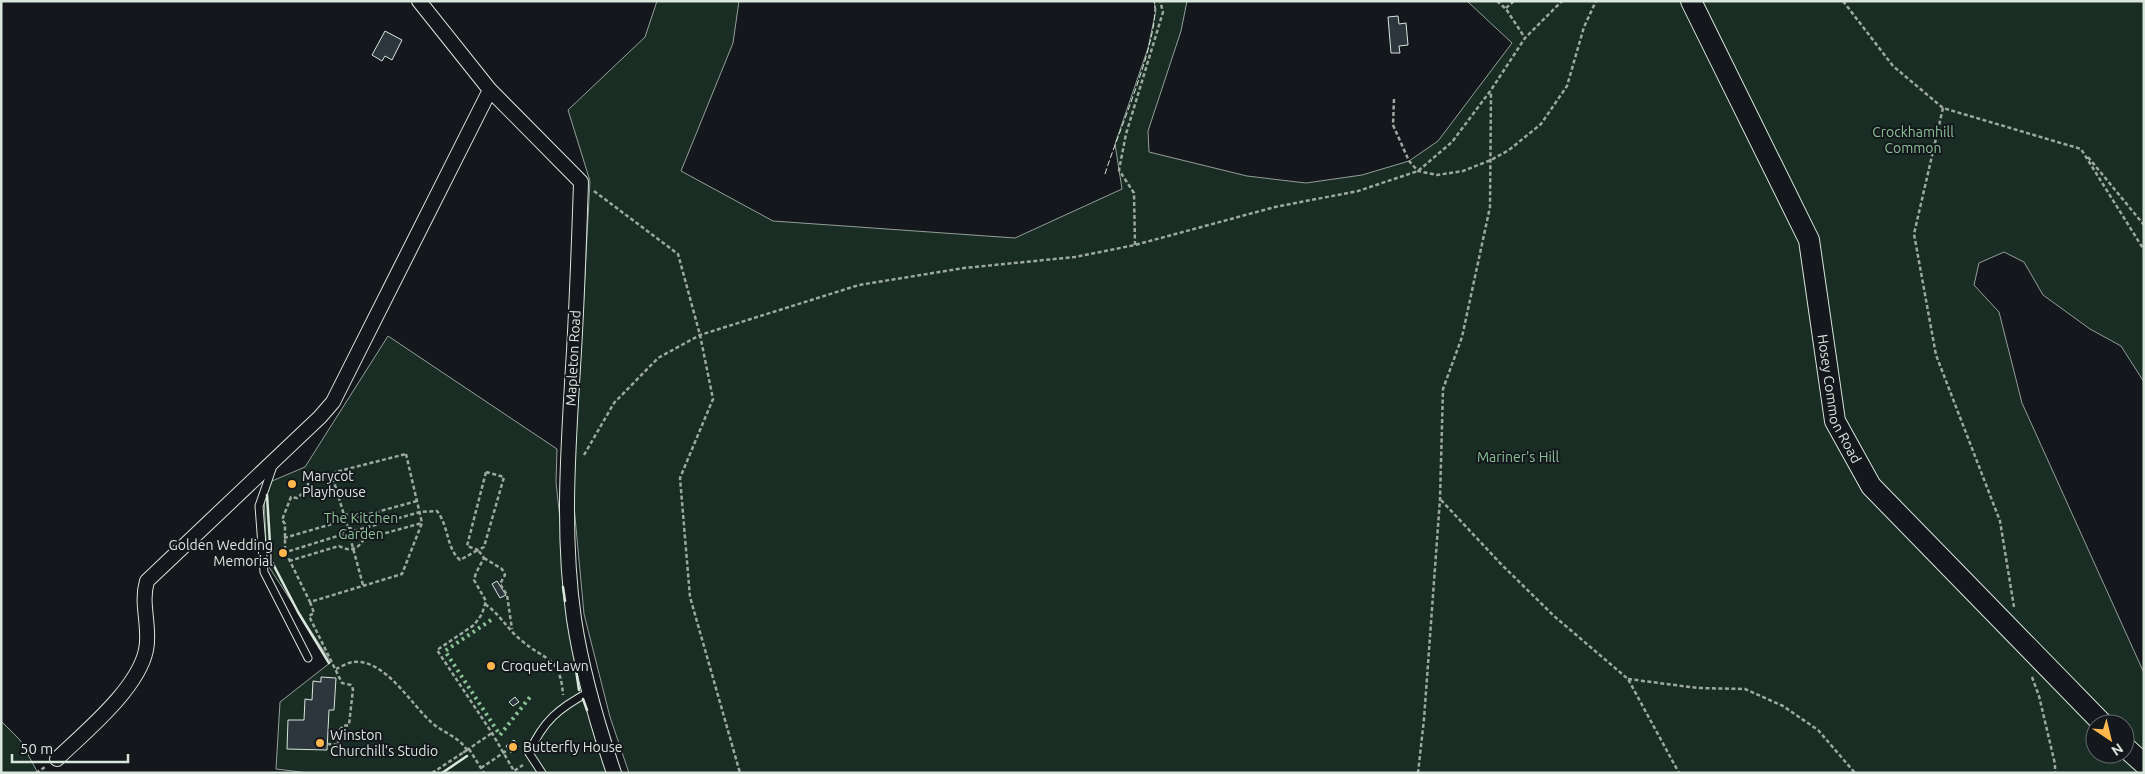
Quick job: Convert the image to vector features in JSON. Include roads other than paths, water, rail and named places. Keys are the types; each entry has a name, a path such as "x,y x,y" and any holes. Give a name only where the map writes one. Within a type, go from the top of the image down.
{"main road":[{"name":"Hosey Common Road","path":"1691,1 1809,240 1835,421 1871,486 2093,714"}],"street":[{"path":"57,759 111,706 136,676 147,648 144,594 147,581 320,417 333,402 490,90 419,1"},
{"name":"Mapleton Road","path":"490,90 581,182 566,484 572,602 589,692 614,773"}],"lane":[{"path":"277,457 259,506 264,572 308,658"},
{"path":"542,773 529,753 538,733 564,706 589,692"}],"place":[{"name":"Marycot Playhouse","path":"292,484"},
{"name":"Golden Wedding Memorial","path":"283,553"},
{"name":"Croquet Lawn","path":"491,666"},
{"name":"Winston Churchill’s Studio","path":"320,743"},
{"name":"Butterfly House","path":"513,747"}],"park label":[{"name":"Crockhamhill Common","path":"1913,140"},
{"name":"Mariner's Hill","path":"1518,457"},
{"name":"The Kitchen Garden","path":"361,526"}]}
